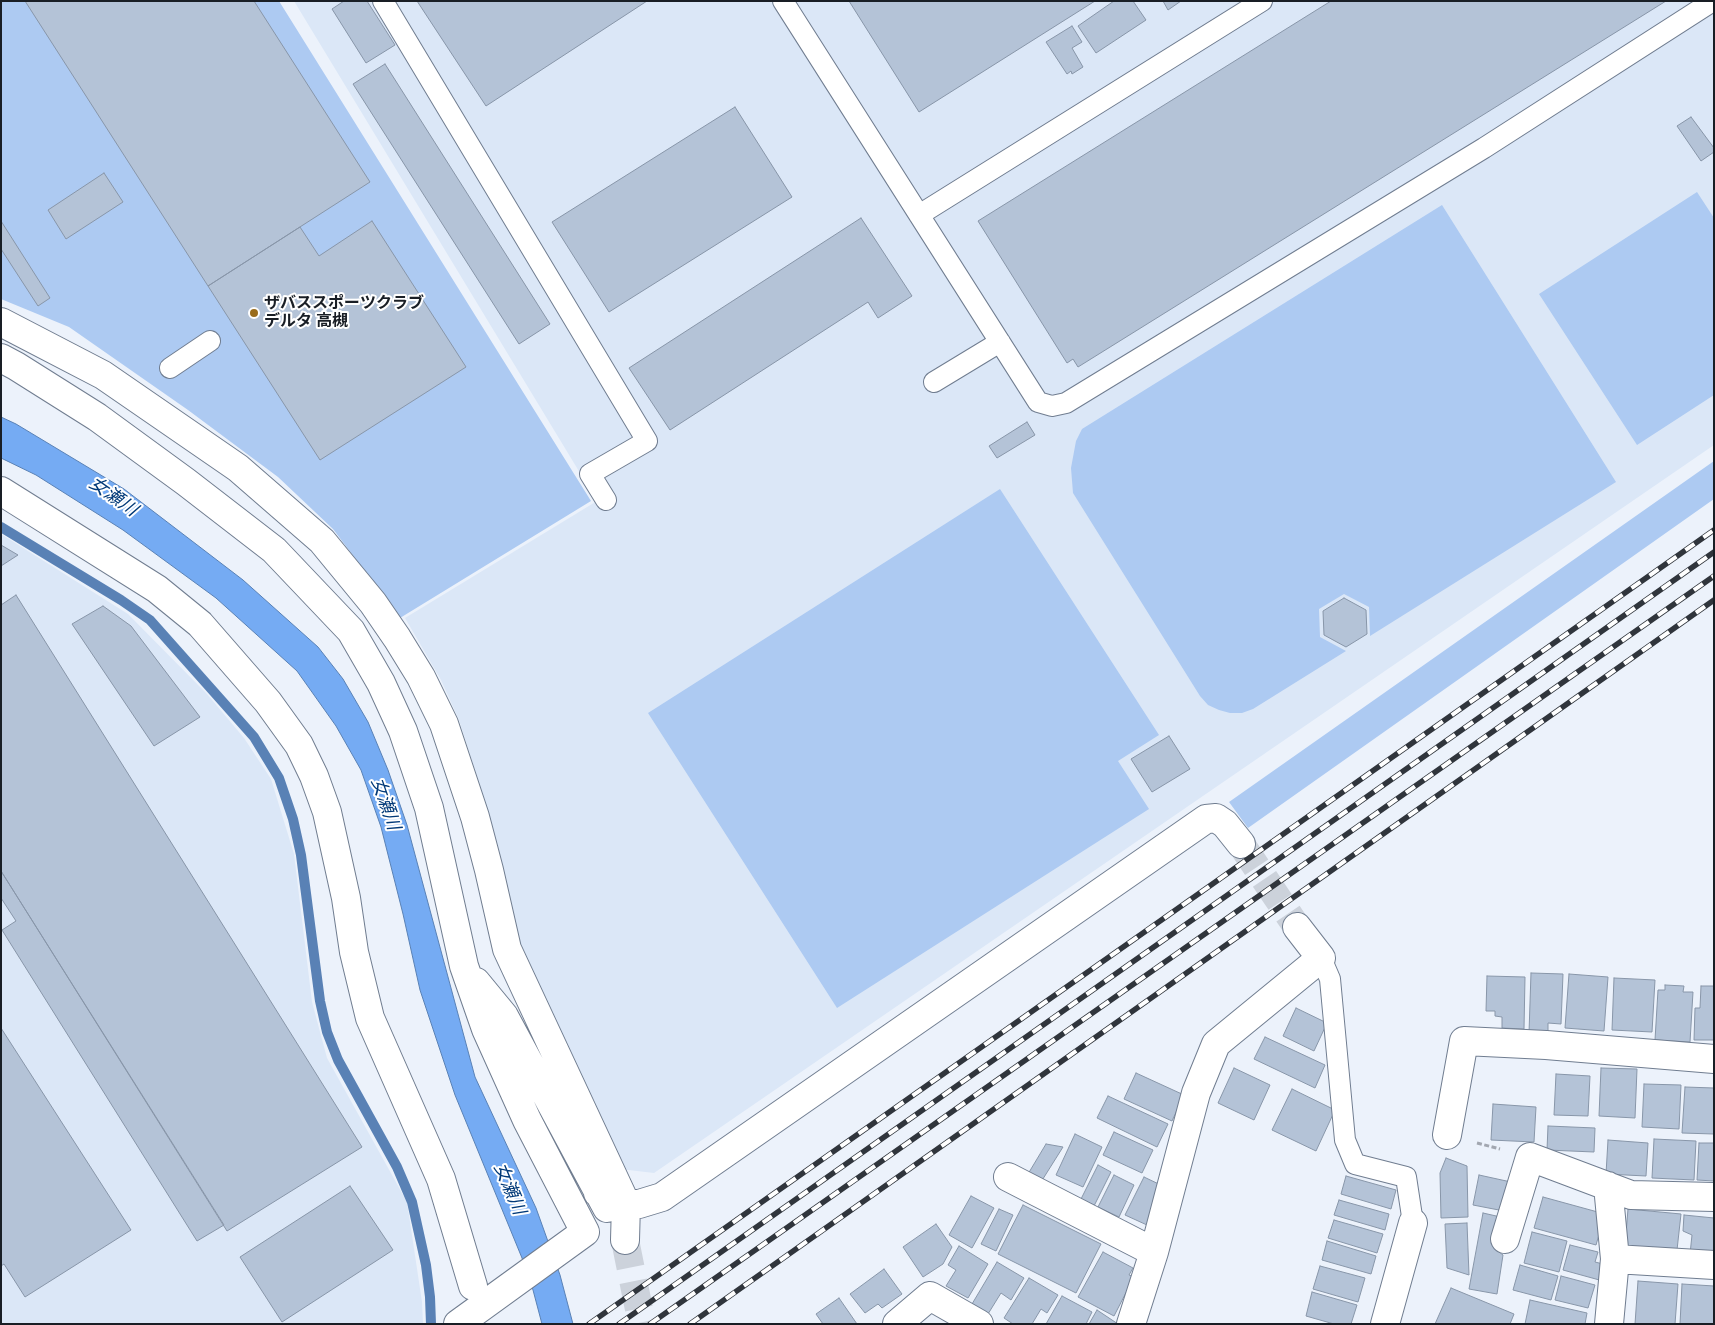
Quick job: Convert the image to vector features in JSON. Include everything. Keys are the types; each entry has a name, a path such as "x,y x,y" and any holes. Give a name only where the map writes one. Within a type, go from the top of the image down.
{"street":[{"path":"1,322 103,375 238,468 322,541 373,603 421,677 444,724 477,826 507,949 626,1204 625,1240 504,1016 464,966"},
{"path":"1,358 97,417 233,517 274,550 351,631 381,684 404,731 428,808 464,966 486,1029 523,1112 585,1232 458,1324"},
{"path":"1,491 157,589 200,624 268,702 299,745 328,812 346,898 356,961 370,1018 441,1179 473,1286"},
{"path":"598,1193 626,1204 645,1203 662,1197 1206,819 1216,818 1225,824 1241,844"},
{"path":"1131,1324 1154,1252 1196,1093 1216,1044 1321,958 1297,927"},
{"path":"1447,1135 1464,1041 1546,1045 1714,1059"},
{"path":"1505,1240 1530,1157 1631,1195 1714,1197"},
{"path":"1008,1177 1154,1252"},
{"path":"1608,1186 1615,1259 1609,1324"},
{"path":"1385,1324 1413,1223"},
{"path":"1615,1259 1714,1265"},
{"path":"896,1324 930,1296 980,1324"}],"lane":[{"path":"383,1 647,441 590,474 606,500"},
{"path":"783,1 1038,402 1052,406 1066,404 1484,148 1713,1"},
{"path":"919,214 1262,1"},
{"path":"170,368 210,341"},
{"path":"934,382 1000,342"},
{"path":"1321,958 1330,979 1345,1140 1355,1164 1406,1177 1413,1223"}],"path":[{"path":"1447,1135 1530,1157"}],"shaded area":[{"name":"ザバススポーツクラブ デルタ 高槻","path":"1,1 279,1 591,501 400,618 333,529 278,477 188,410 69,327 1,299"},
{"path":"294,1 1714,1 1714,445 654,1173 620,1169 528,975 478,780 459,720 441,680 405,618 597,501"},
{"path":"1697,192 1714,218 1714,395 1637,445 1539,294"},
{"path":"1442,205 1616,482 1370,636 1369,607 1344,594 1319,609 1320,637 1346,651 1253,709 1242,713 1230,713 1208,705 1200,696 1073,493 1071,468 1076,441 1082,429"},
{"path":"1714,461 1714,499 1248,828 1229,802"},
{"path":"1000,489 1159,735 1118,761 1149,809 837,1008 648,713"},
{"path":"1,534 128,614 207,694 244,738 271,779 294,854 312,1002 327,1058 407,1202 422,1302 423,1324 1,1324"}],"water":[{"name":"女瀬川","path":"1,417 16,424 124,489 243,580 318,647 343,679 368,722 388,770 407,825 475,1077 536,1208 560,1275 573,1324 542,1324 522,1258 455,1095 420,990 381,827 361,770 336,726 297,671 216,598 123,530 36,475 1,458"}],"building":[{"path":"25,1 254,1 370,182 208,286"},
{"path":"344,1 367,1 395,45 366,63 332,9"},
{"path":"417,1 647,1 486,106"},
{"path":"849,1 1095,1 919,112"},
{"path":"1114,1 1133,1 1146,20 1096,53 1078,26"},
{"path":"1163,1 1181,1 1168,10"},
{"path":"1331,1 1666,1 1078,367 1073,359 1067,363 978,221"},
{"path":"1072,26 1082,42 1072,48 1083,67 1072,74 1071,71 1067,74 1046,42"},
{"path":"385,64 550,324 519,344 353,84"},
{"path":"735,107 792,197 609,312 552,222"},
{"path":"1691,117 1714,148 1714,152 1701,161 1677,126"},
{"path":"104,173 123,202 66,239 48,210"},
{"path":"861,218 912,296 878,318 868,302 670,430 629,368"},
{"path":"1,221 50,298 38,306 1,249"},
{"path":"372,221 466,367 320,460 208,286 300,227 319,256"},
{"path":"1027,422 1035,435 997,458 989,446"},
{"path":"1,545 18,555 1,566"},
{"path":"16,595 362,1147 227,1231 1,871 1,605"},
{"path":"1344,598 1366,610 1367,634 1346,647 1324,635 1323,611"},
{"path":"103,606 131,626 200,717 154,746 72,624"},
{"path":"1169,736 1190,769 1152,792 1131,759"},
{"path":"1,871 224,1225 197,1241 2,930 16,921 1,898"},
{"path":"1531,973 1563,974 1561,1024 1548,1023 1548,1034 1529,1033"},
{"path":"1569,974 1608,977 1604,1031 1565,1028"},
{"path":"1487,976 1525,977 1524,1029 1502,1028 1502,1017 1495,1016 1495,1011 1486,1011"},
{"path":"1614,978 1655,980 1652,1032 1612,1030"},
{"path":"1665,985 1684,986 1683,992 1693,992 1690,1042 1655,1040 1658,990 1665,990"},
{"path":"1701,986 1714,986 1714,1040 1694,1040 1695,1008 1700,1008"},
{"path":"1296,1008 1327,1023 1314,1051 1283,1036"},
{"path":"1,1028 131,1230 25,1297 4,1264 1,1266"},
{"path":"1265,1037 1325,1065 1315,1088 1254,1059"},
{"path":"1234,1068 1270,1085 1254,1120 1218,1103"},
{"path":"1601,1068 1637,1069 1635,1118 1599,1116"},
{"path":"1136,1073 1184,1095 1172,1121 1124,1099"},
{"path":"1556,1074 1590,1076 1588,1116 1554,1115"},
{"path":"1644,1084 1681,1085 1679,1129 1642,1127"},
{"path":"1685,1087 1714,1088 1714,1134 1682,1133"},
{"path":"1292,1089 1335,1110 1316,1151 1272,1130"},
{"path":"1108,1096 1168,1124 1157,1147 1097,1118"},
{"path":"1493,1104 1536,1107 1534,1142 1491,1140"},
{"path":"1548,1126 1595,1128 1594,1152 1547,1150"},
{"path":"1114,1132 1153,1150 1142,1173 1103,1155"},
{"path":"1075,1134 1102,1147 1083,1187 1056,1175"},
{"path":"1654,1139 1696,1141 1694,1180 1652,1178"},
{"path":"1608,1140 1648,1143 1646,1176 1606,1174"},
{"path":"1699,1143 1714,1143 1714,1181 1697,1180"},
{"path":"1046,1144 1063,1147 1041,1182 1028,1174"},
{"path":"1446,1158 1467,1166 1468,1217 1441,1218 1440,1173"},
{"path":"1098,1165 1111,1172 1094,1206 1081,1199"},
{"path":"1114,1175 1134,1185 1119,1217 1098,1207"},
{"path":"1479,1175 1511,1182 1504,1211 1473,1205"},
{"path":"1346,1176 1396,1190 1391,1209 1341,1194"},
{"path":"1144,1177 1165,1187 1147,1225 1125,1215"},
{"path":"350,1186 393,1250 282,1322 240,1257"},
{"path":"971,1196 994,1208 972,1248 949,1235"},
{"path":"1543,1197 1605,1214 1596,1245 1534,1228"},
{"path":"1339,1200 1389,1214 1385,1230 1334,1215"},
{"path":"1023,1205 1101,1244 1076,1293 998,1254"},
{"path":"999,1209 1013,1215 996,1251 981,1244"},
{"path":"1628,1209 1681,1214 1677,1250 1625,1246"},
{"path":"1483,1213 1505,1218 1499,1252 1503,1255 1497,1294 1469,1289"},
{"path":"1684,1215 1714,1218 1714,1255 1690,1254 1692,1235 1683,1231"},
{"path":"1334,1220 1383,1234 1377,1253 1328,1238"},
{"path":"1467,1223 1469,1275 1447,1268 1445,1224"},
{"path":"936,1224 952,1247 943,1264 923,1277 903,1247"},
{"path":"1532,1232 1567,1241 1559,1272 1524,1263"},
{"path":"1327,1241 1376,1256 1371,1274 1322,1260"},
{"path":"1570,1245 1598,1252 1595,1262 1607,1265 1603,1281 1563,1270"},
{"path":"959,1246 988,1264 968,1298 946,1286 956,1270 948,1265"},
{"path":"1103,1252 1133,1268 1129,1275 1134,1277 1114,1316 1078,1297"},
{"path":"997,1262 1024,1278 1011,1300 1001,1293 988,1314 972,1304"},
{"path":"1520,1265 1558,1276 1551,1300 1513,1290"},
{"path":"1320,1266 1365,1278 1358,1302 1313,1289"},
{"path":"884,1269 902,1294 882,1308 878,1304 865,1313 850,1294"},
{"path":"1561,1276 1595,1285 1588,1308 1555,1300"},
{"path":"1029,1278 1058,1295 1047,1313 1041,1309 1032,1324 1013,1324 1004,1318"},
{"path":"1638,1281 1678,1284 1675,1324 1635,1324"},
{"path":"1682,1284 1714,1286 1714,1324 1680,1324"},
{"path":"1451,1288 1514,1314 1510,1324 1435,1324"},
{"path":"1312,1292 1357,1305 1351,1324 1334,1324 1306,1316"},
{"path":"1062,1296 1092,1312 1086,1324 1046,1324"},
{"path":"839,1298 857,1324 823,1324 816,1314"},
{"path":"1530,1300 1587,1313 1585,1324 1525,1324"},
{"path":"1097,1310 1118,1324 1089,1324"}],"waterway":[{"path":"1,527 121,600 150,620 254,737 279,778 293,819 301,855 320,1001 327,1032 338,1060 397,1167 412,1202 426,1265 431,1324"}],"tunnel":[{"path":"1241,844 1297,927"},
{"path":"625,1240 642,1324"}],"railway":[{"path":"589,1324 1714,530"},
{"path":"619,1324 1714,552"},
{"path":"650,1324 1714,576"},
{"path":"690,1324 1714,600"}],"place":[{"name":"ザバススポーツクラブ デルタ 高槻","path":"254,313"}]}
